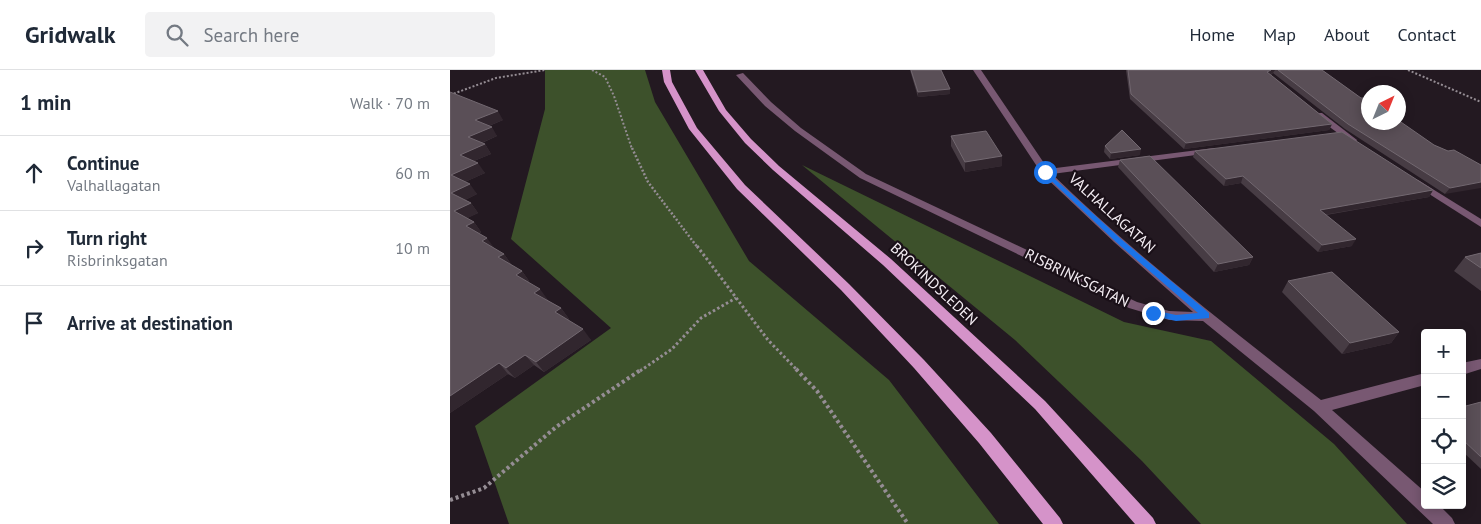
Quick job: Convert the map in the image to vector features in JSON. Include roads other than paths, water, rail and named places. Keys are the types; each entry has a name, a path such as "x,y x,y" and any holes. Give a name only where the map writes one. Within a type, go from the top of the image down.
{"main road":[{"path":"666,70 668,82 693,128 741,187 844,287 919,364 985,438 1054,524"},
{"name":"BROKINDSLEDEN","path":"698,70 722,111 748,141 776,168 887,262 1040,405 1147,524"}],"street":[{"name":"VALHALLAGATAN","path":"977,70 1016,132 1045,172 1118,240 1206,316"},
{"name":"RISBRINKSGATAN","path":"740,75 776,113 822,149 863,176 1133,305 1153,313 1176,318 1206,316"},
{"path":"1310,108 1336,133 1362,146"},
{"path":"1045,172 1223,148"},
{"path":"1409,177 1481,224"},
{"path":"1206,316 1319,407 1421,501"},
{"path":"1466,368 1481,364"},
{"path":"1319,407 1421,380"},
{"path":"1429,509 1446,524"}]}
